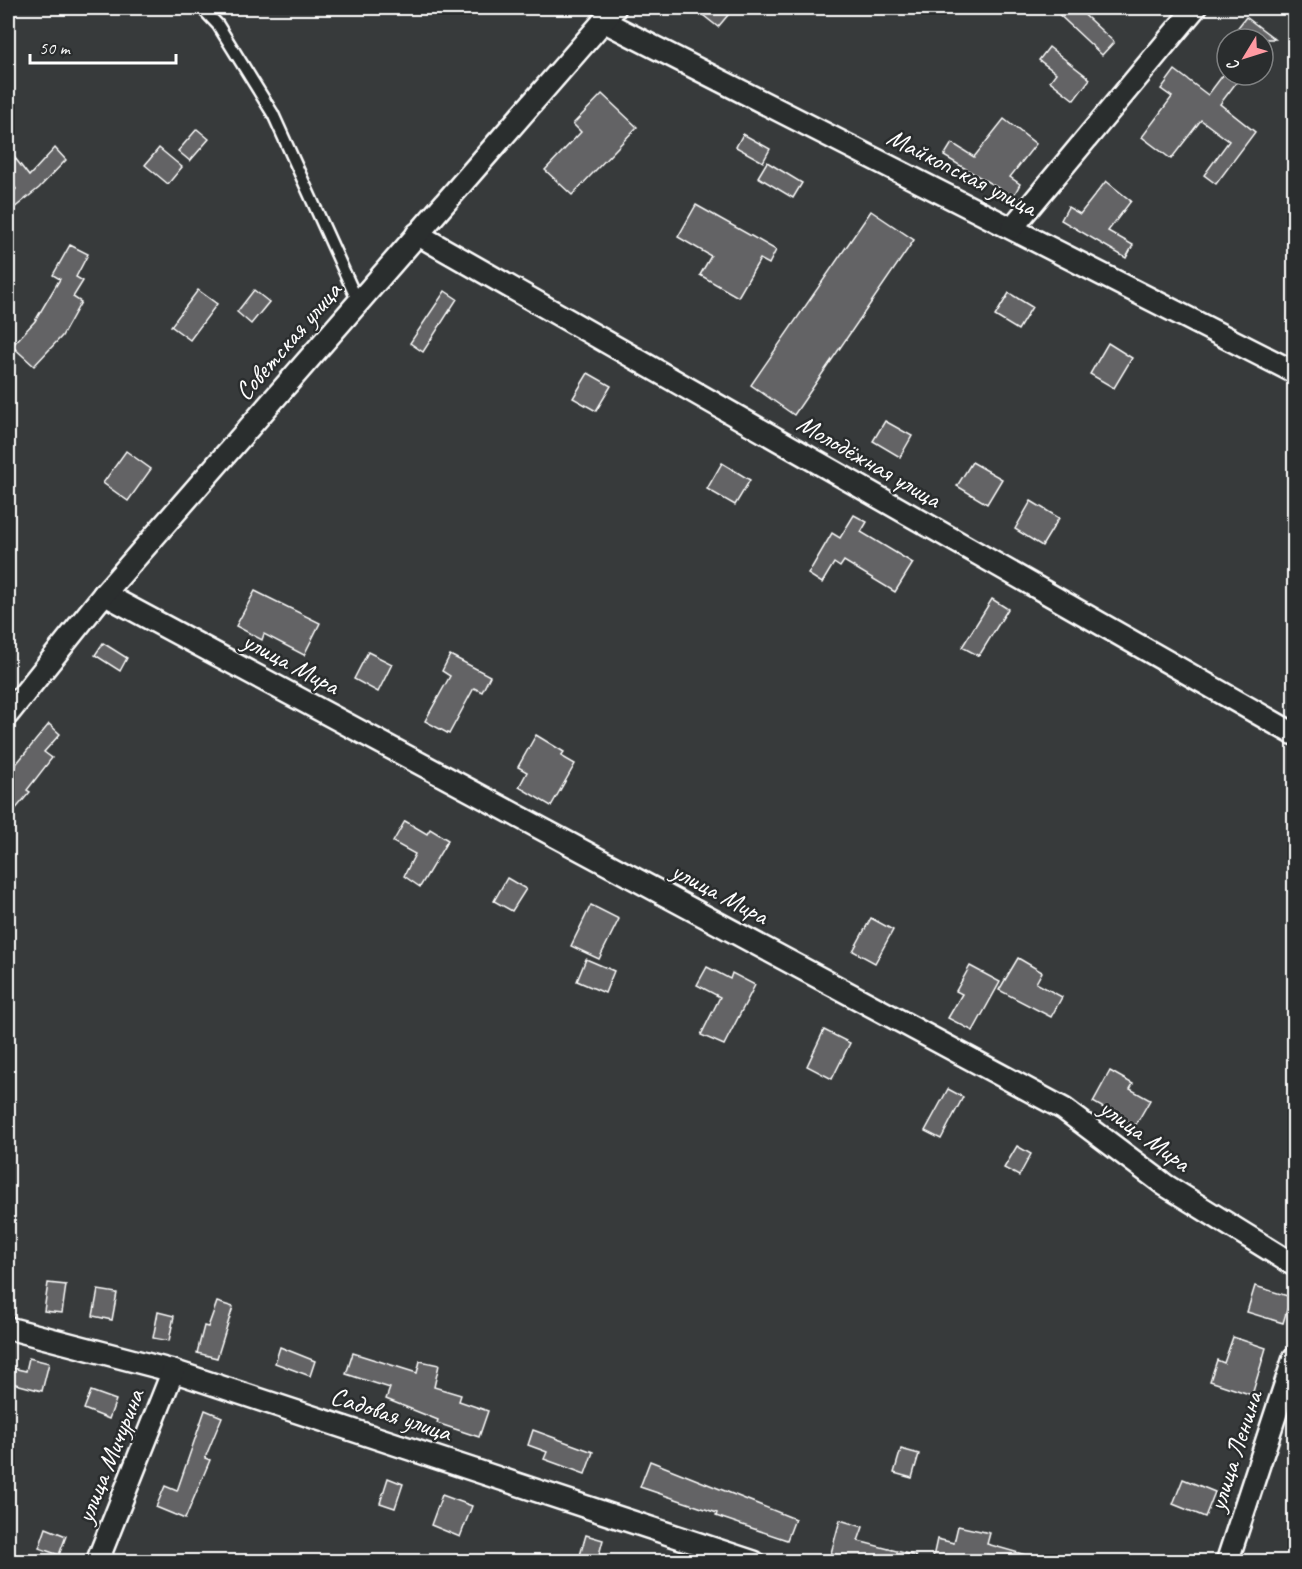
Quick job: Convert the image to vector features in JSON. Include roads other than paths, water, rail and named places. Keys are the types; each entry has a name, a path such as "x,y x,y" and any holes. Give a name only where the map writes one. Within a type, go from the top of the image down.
{"street":[{"path":"1012,228 1194,8"},
{"name":"Советская улица","path":"10,707 104,594 609,14"},
{"name":"Майкопская улица","path":"609,14 1012,228 1294,372"},
{"name":"Молодёжная улица","path":"417,234 1294,734"},
{"name":"улица Мира","path":"104,594 1064,1109 1165,1185 1294,1265"},
{"name":"Садовая улица","path":"8,1328 173,1371 754,1562"},
{"name":"улица Ленина","path":"1227,1562 1294,1358"},
{"name":"улица Мичурина","path":"97,1562 173,1371"}],"lane":[{"path":"202,8 218,25 273,114 358,302"}]}
